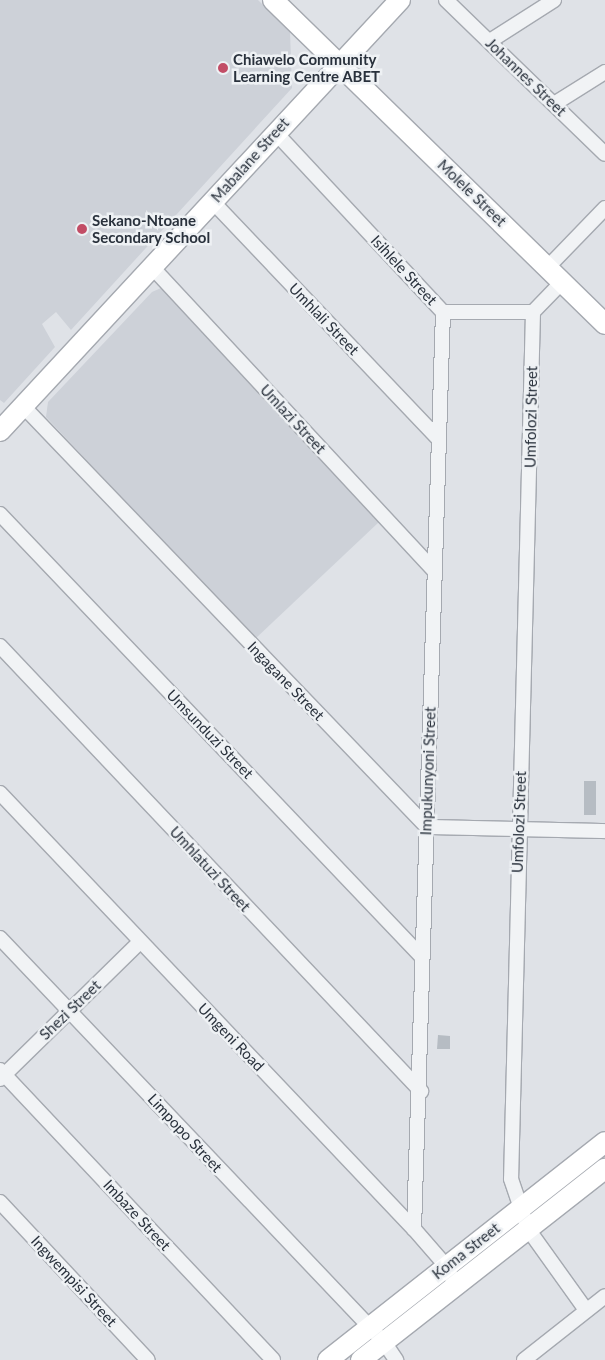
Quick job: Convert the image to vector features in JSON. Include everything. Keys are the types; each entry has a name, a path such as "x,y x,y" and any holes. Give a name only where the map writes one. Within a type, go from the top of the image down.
{"street":[{"name":"Molele Street","path":"273,0 605,324"},
{"name":"Mabalane Street","path":"0,431 338,64 400,0"},
{"name":"Johannes Street","path":"446,0 605,154"},
{"path":"490,41 554,0"},
{"path":"554,104 605,72"},
{"name":"Isihlele Street","path":"275,132 444,312 533,312"},
{"name":"Umhlali Street","path":"212,201 436,437"},
{"path":"548,267 605,208"},
{"name":"Umlazi Street","path":"152,267 434,570"},
{"path":"533,312 563,281"},
{"name":"Impukunyoni Street","path":"414,1229 421,1091 420,955 434,570 436,437 444,312"},
{"name":"Umfolozi Street","path":"533,312 518,829 511,1179 519,1210 528,1229 586,1310"},
{"name":"Ingagane Street","path":"23,406 426,827"},
{"name":"Umsunduzi Street","path":"0,514 420,955"},
{"name":"Umhlatuzi Street","path":"0,646 421,1091"},
{"name":"Umgeni Road","path":"0,793 414,1229 447,1266 455,1286"},
{"path":"426,827 605,831"},
{"name":"Limpopo Street","path":"0,938 384,1342 396,1360"},
{"name":"Shezi Street","path":"1,1075 140,942"},
{"name":"Imbaze Street","path":"1,1075 274,1360"},
{"name":"Koma Street","path":"328,1360 605,1142"},
{"name":"Koma Street","path":"360,1360 605,1169"},
{"name":"Ingwempisi Street","path":"0,1202 148,1360"},
{"path":"524,1360 605,1296"}],"shaded area":[{"name":"Sekano-Ntoane Secondary School","path":"0,0 258,0 290,32 292,88 71,330 56,312 42,324 55,347 4,403 0,400"},
{"path":"161,288 379,522 255,639 46,417 48,402 152,292"}],"building":[{"path":"584,781 596,781 596,815 584,815"},
{"path":"438,1035 450,1036 450,1049 437,1049"}],"place":[{"name":"Chiawelo Community Learning Centre ABET","path":"223,68"},
{"name":"Sekano-Ntoane Secondary School","path":"82,229"}]}
